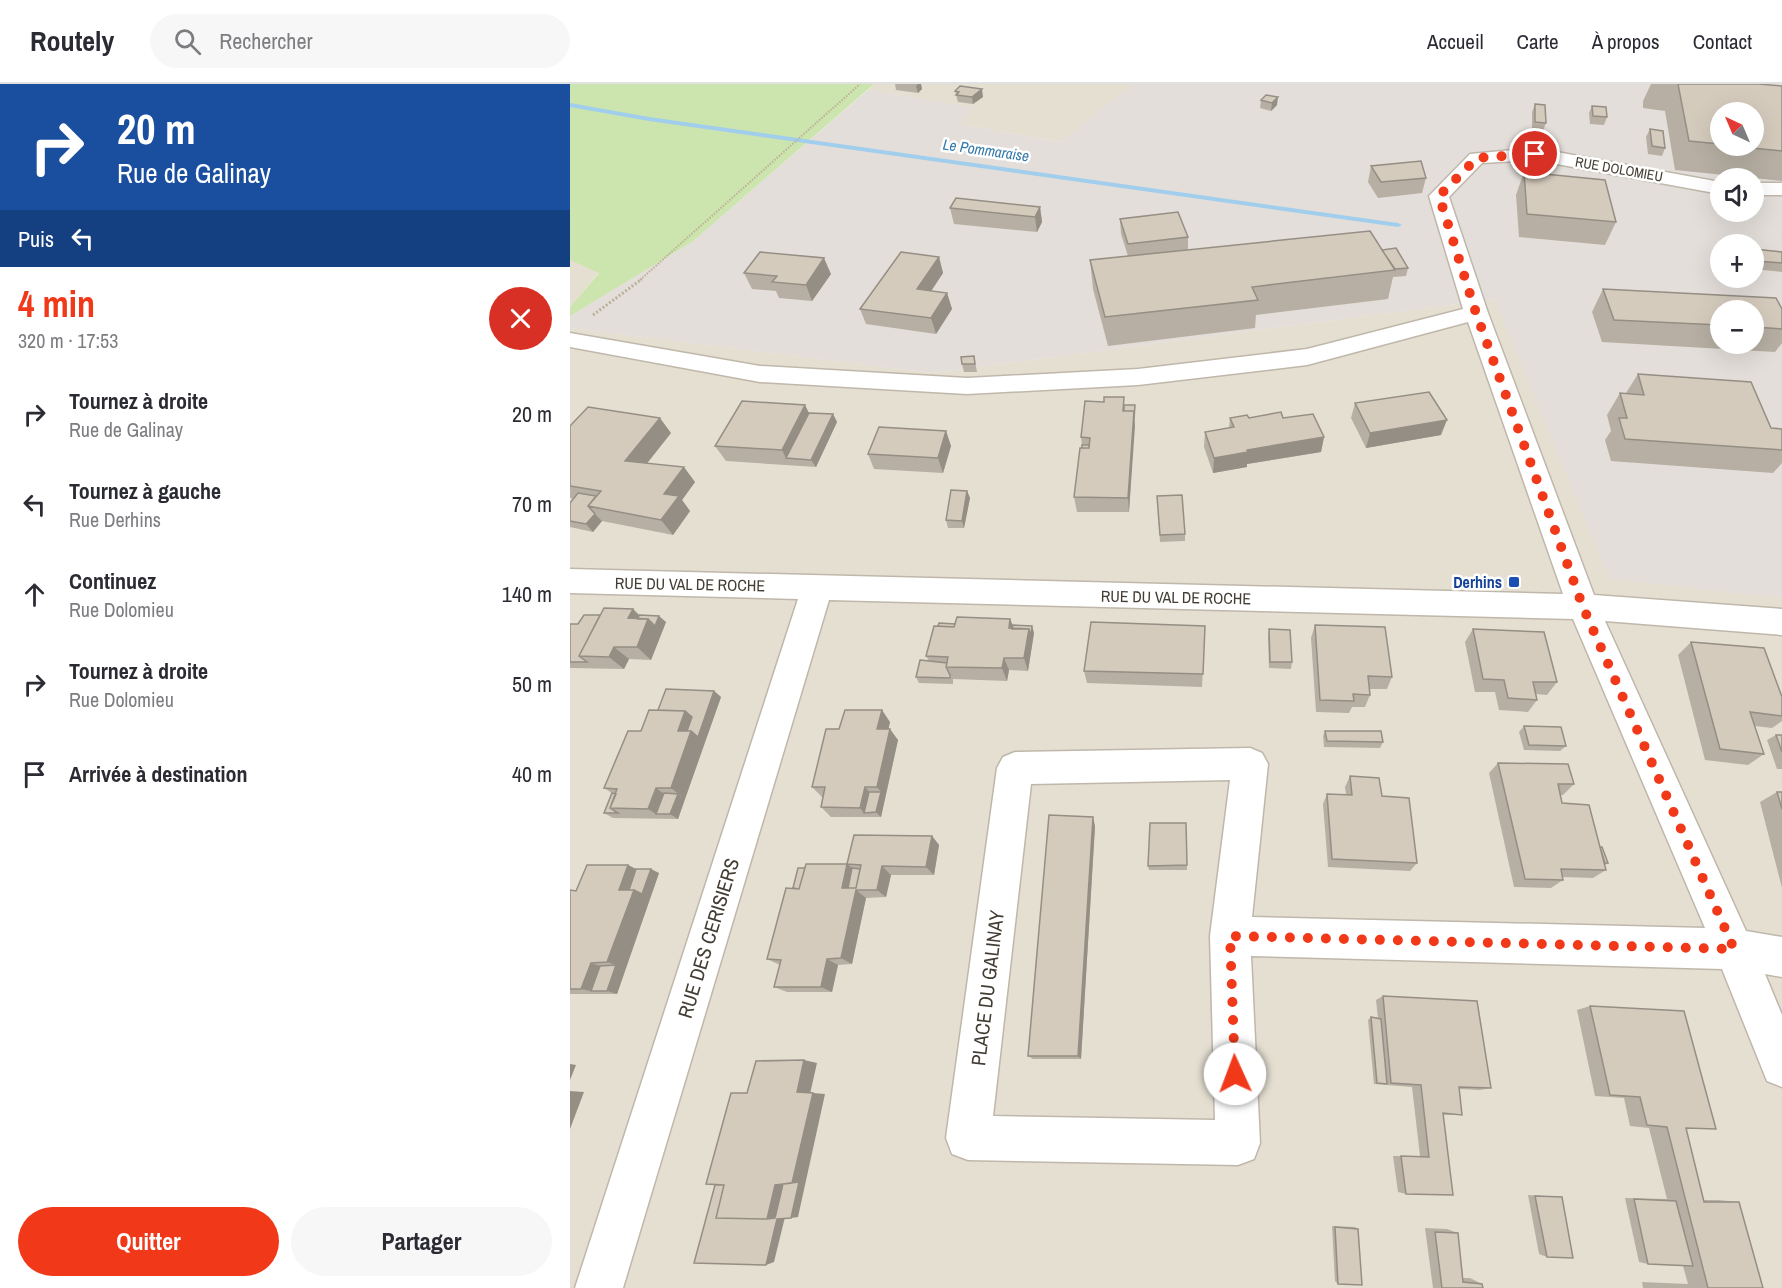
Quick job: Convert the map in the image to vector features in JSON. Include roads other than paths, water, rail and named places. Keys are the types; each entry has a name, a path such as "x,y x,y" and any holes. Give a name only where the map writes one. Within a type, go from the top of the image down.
{"street":[{"name":"RUE DOLOMIEU","path":"1476,313 1439,196 1477,158 1535,154 1710,186"},
{"path":"1764,189 1782,189"},
{"path":"570,340 760,374 967,386 1138,377 1307,357 1476,313 1583,607 1734,949 1782,1066"},
{"name":"RUE DU VAL DE ROCHE","path":"570,581 1583,607 1782,622"},
{"name":"RUE DES CERISIERS","path":"598,1288 817,588"},
{"name":"PLACE DU GALINAY","path":"1250,764 1230,936 1238,1143 968,1138 1015,768 1250,764"},
{"path":"1230,936 1734,949 1782,957"}],"waterway":[{"name":"Le Pommaraise","path":"570,105 649,119 1398,225"}],"place":[{"name":"Derhins","path":"1514,582"}]}
